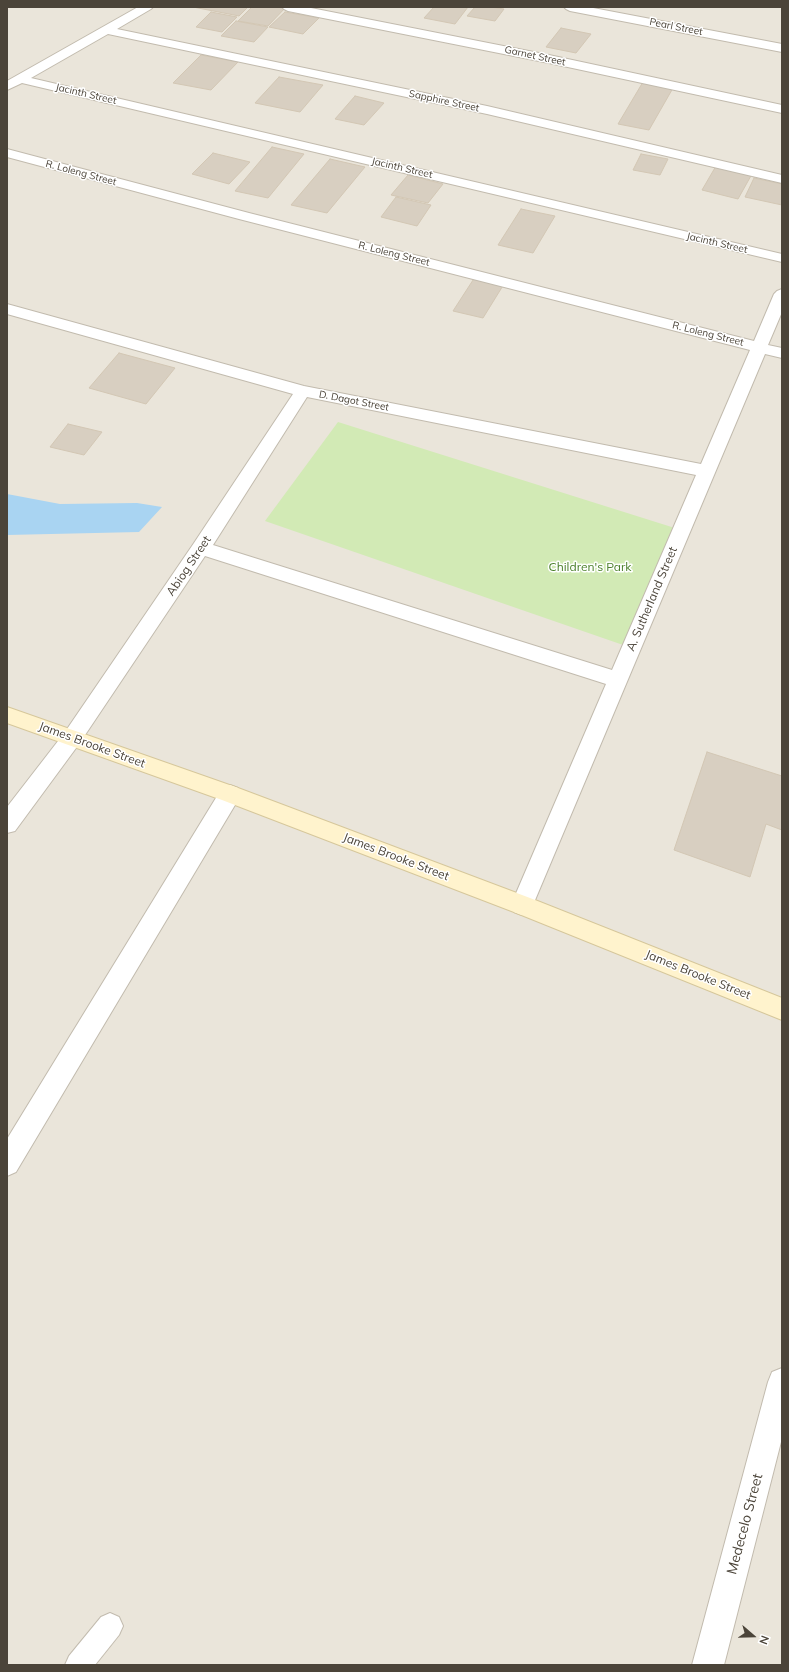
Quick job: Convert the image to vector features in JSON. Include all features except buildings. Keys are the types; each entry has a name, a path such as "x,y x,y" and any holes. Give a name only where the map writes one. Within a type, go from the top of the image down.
{"street":[{"path":"7,86 147,7"},
{"name":"Garnet Street","path":"288,7 541,58 782,109"},
{"name":"Pearl Street","path":"570,7 782,48"},
{"name":"Sapphire Street","path":"105,30 487,110 782,179"},
{"name":"Jacinth Street","path":"21,78 782,258"},
{"name":"R. Loleng Street","path":"7,153 244,216 782,353"},
{"name":"A. Sutherland Street","path":"522,905 707,471 758,347 782,294"},
{"name":"D. Dagot Street","path":"7,309 303,391 707,471"},
{"name":"Abiog Street","path":"7,824 72,738 201,548 303,391"},
{"path":"201,548 618,680"},
{"name":"James Brooke Street","path":"7,715 230,794 522,905 782,1009"},
{"path":"7,1163 230,794"},
{"name":"Medecelo Street","path":"708,1665 782,1382"}],"lane":[{"path":"78,1665 110,1626"}],"shaded area":[{"path":"7,7 782,7 782,1665 7,1665"}],"green space":[{"name":"Children's Park","path":"338,422 678,529 626,646 265,521"}],"water":[{"path":"7,494 60,504 137,503 162,507 139,532 7,535"}]}
